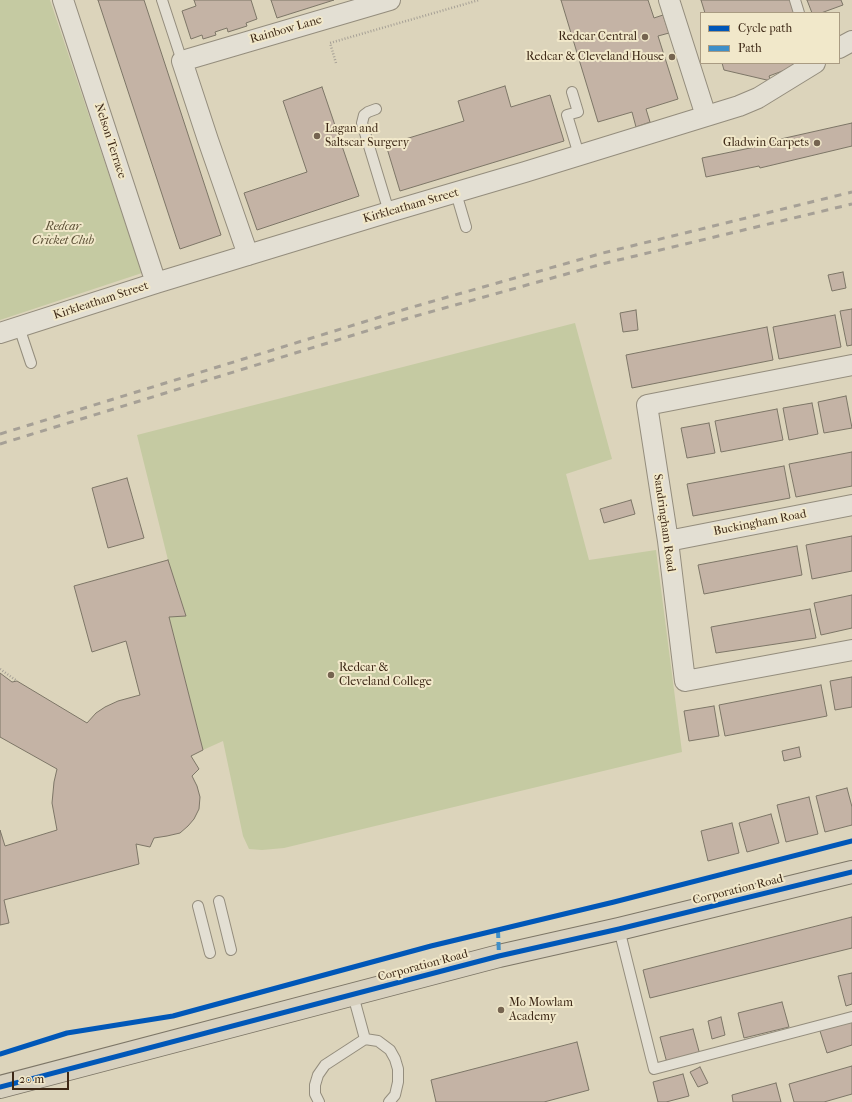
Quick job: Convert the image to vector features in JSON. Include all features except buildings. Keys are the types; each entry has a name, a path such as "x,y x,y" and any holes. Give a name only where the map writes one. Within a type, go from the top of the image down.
{"main road":[{"name":"Corporation Road","path":"0,1086 499,956 619,929 852,872"}],"street":[{"name":"Nelson Terrace","path":"63,0 156,283"},
{"name":"Rainbow Lane","path":"182,61 390,0"},
{"path":"669,0 706,116"},
{"path":"840,47 852,41"},
{"path":"182,61 248,255"},
{"name":"Kirkleatham Street","path":"0,333 156,283 739,106 758,98 813,64"},
{"name":"Sandringham Road","path":"852,365 647,405 668,540 684,681 852,650"},
{"name":"Buckingham Road","path":"668,540 852,505"}],"lane":[{"path":"162,0 182,61"},
{"path":"795,0 799,12"},
{"path":"572,92 578,112 567,115 579,155"},
{"path":"376,109 364,115 362,123 389,212"},
{"path":"456,193 466,227"},
{"path":"19,327 31,363"},
{"path":"219,901 231,950"},
{"path":"198,906 210,954"},
{"path":"619,929 654,1069 852,1017"},
{"path":"353,995 365,1039"},
{"path":"319,1102 315,1094 315,1085 318,1075 325,1065 365,1039 378,1041 390,1050 396,1059 398,1082 395,1095 389,1102"}],"path":[{"path":"336,63 330,43 479,0"},
{"path":"0,669 17,681"}],"green space":[{"name":"Redcar Cricket Club","path":"0,0 50,0 142,273 0,320"},
{"path":"575,323 612,459 566,474 589,560 656,550 682,752 284,848 262,850 249,849 243,836 223,741 203,750 169,617 186,615 168,560 137,435"}],"railway":[{"path":"0,434 409,308 603,253 852,192"},
{"path":"0,444 412,317 606,263 852,204"}],"marked path":[{"path":"498,930 499,956"}],"cycle path":[{"path":"0,1054 67,1033 173,1016 431,946 614,902 852,841"},
{"path":"0,1087 499,956 619,929 852,872"}],"place":[{"name":"Redcar Central","path":"645,37"},
{"name":"Redcar & Cleveland House","path":"672,57"},
{"name":"Lagan and Saltscar Surgery","path":"317,136"},
{"name":"Gladwin Carpets","path":"817,143"},
{"name":"Redcar & Cleveland College","path":"331,675"},
{"name":"Mo Mowlam Academy","path":"501,1010"}]}
